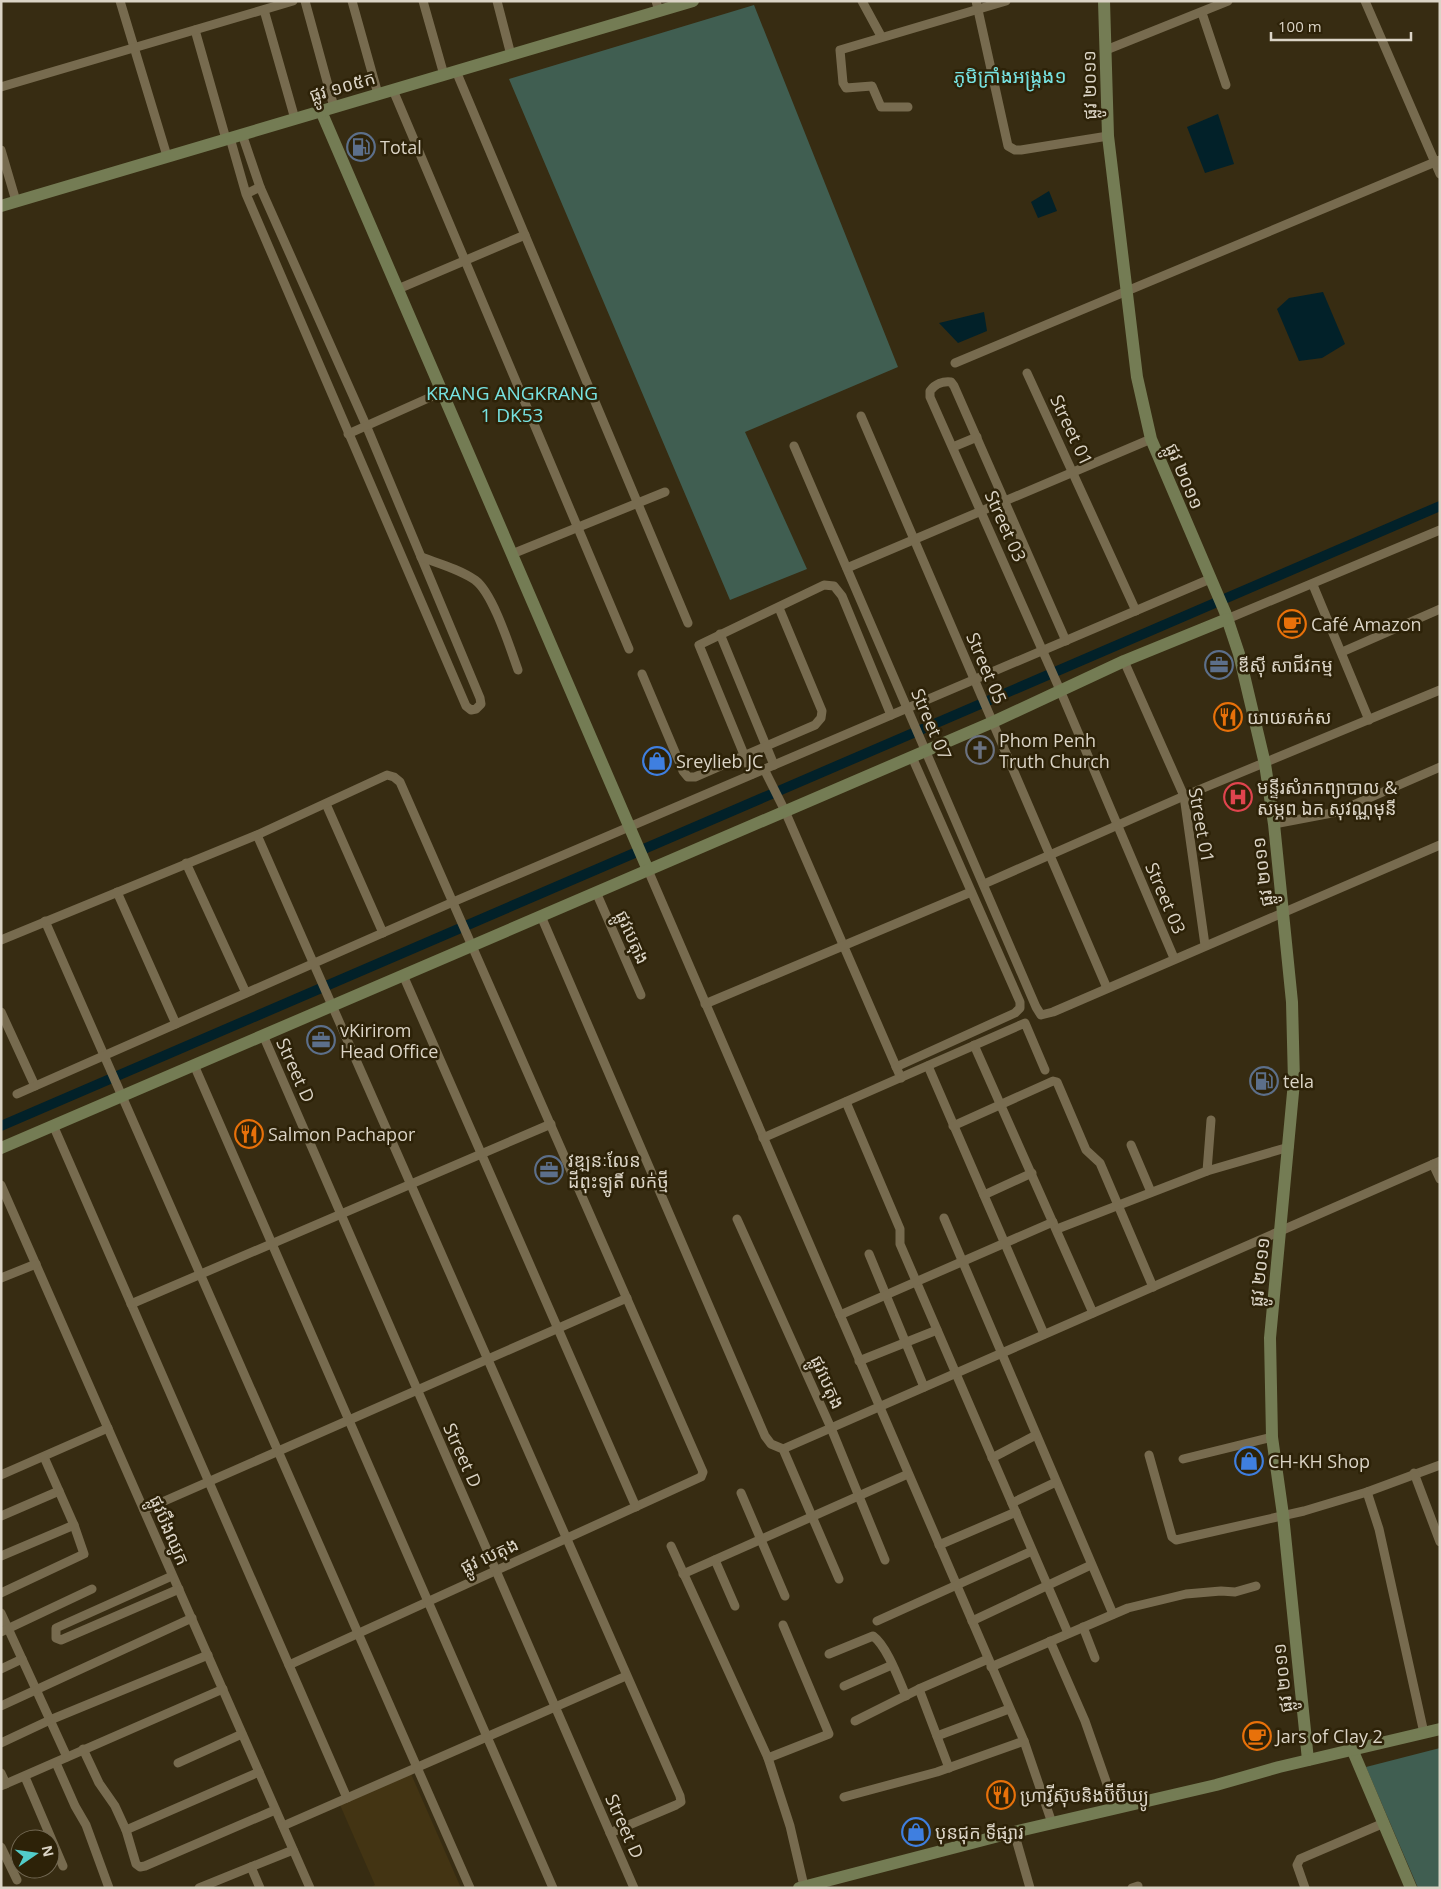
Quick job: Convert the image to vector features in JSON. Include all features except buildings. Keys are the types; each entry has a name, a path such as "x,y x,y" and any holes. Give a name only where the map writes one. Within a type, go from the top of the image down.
{"main road":[{"name":"ផ្លូវ ១០៥ក","path":"1,206 511,55 658,6 693,1"},
{"name":"ផ្លូវ ២០១១","path":"1104,1 1108,136 1136,377 1150,439 1226,615 1250,695 1274,824 1284,912 1292,1014 1294,1082 1270,1338 1272,1437 1283,1515 1308,1760"},
{"path":"321,111 646,866"},
{"path":"1,1148 122,1093 263,1035 330,1003 403,975 471,942 542,916 596,892 646,866 783,807 912,757 924,748 1226,615"},
{"path":"802,1887 821,1885 1014,1832 1216,1785 1352,1749 1440,1729"},
{"path":"1352,1749 1411,1888"}],"street":[{"path":"120,1 167,156"},
{"path":"1,87 293,1"},
{"path":"305,1 334,107"},
{"path":"352,1 378,94"},
{"path":"423,1 450,73 525,235 688,623"},
{"path":"497,1 511,55"},
{"path":"862,1 881,36"},
{"path":"908,107 882,108 872,86 850,88 844,83 840,50 977,6 1006,1"},
{"path":"1106,50 1228,1"},
{"path":"1365,1 1437,161 1440,174"},
{"path":"977,6 1008,146 1014,150 1021,150 1108,136"},
{"path":"264,10 295,118"},
{"path":"1202,13 1226,85"},
{"path":"195,30 233,137 246,194 466,706 471,710 476,709 481,704 480,698 366,425 260,187 233,137"},
{"path":"393,90 629,649"},
{"path":"1,150 16,201"},
{"path":"955,363 1437,161"},
{"path":"246,194 260,187"},
{"path":"398,289 525,235"},
{"name":"Street 01","path":"1027,373 1074,472 1136,611"},
{"name":"Street 03","path":"1066,641 954,386 951,382 945,381 933,386 930,391 953,447 1044,652 1174,958"},
{"path":"348,434 442,392"},
{"name":"Street 05","path":"861,416 1107,988"},
{"path":"953,447 977,437"},
{"path":"847,568 1150,439"},
{"name":"Street 07","path":"794,446 1036,1007 1041,1015 1107,988"},
{"path":"512,554 664,492"},
{"path":"1226,615 1313,585 1440,530"},
{"path":"422,557 462,572 482,587 487,593 518,670"},
{"path":"17,1094 106,1057 246,993 314,966 383,933 455,906 630,830 752,774 766,773 774,765 891,715 909,712 1066,641 1136,611 1212,582"},
{"path":"752,774 699,649 701,643 779,608 824,585 834,586 842,596 891,715"},
{"path":"1313,585 1369,720"},
{"path":"642,674 683,771 688,776 695,777 815,724 821,718 822,711 779,608"},
{"path":"1342,652 1440,610"},
{"path":"720,634 774,765"},
{"name":"Street 01","path":"1124,661 1184,796 1205,945"},
{"path":"984,884 1184,796 1440,690"},
{"path":"896,1068 1015,1013 1020,1008 1020,1002 912,757"},
{"path":"1274,824 1337,812 1440,767"},
{"path":"766,773 783,807 901,1078"},
{"path":"1,940 257,835 388,775 394,777 400,782 627,1298 144,1510"},
{"path":"326,804 383,933"},
{"path":"257,835 680,1796 681,1802 610,1833"},
{"path":"1107,988 1440,845"},
{"path":"186,863 246,993"},
{"path":"646,866 1024,1741 1052,1823"},
{"path":"117,892 176,1024"},
{"name":"ផ្លូវបេតុង","path":"596,892 641,995"},
{"path":"705,1004 971,892"},
{"path":"542,916 764,1436 771,1444 784,1449 1281,1229 1436,1163 1440,1179"},
{"path":"45,921 470,1888"},
{"path":"403,975 636,1507"},
{"path":"1,1012 35,1086"},
{"path":"763,1138 1026,1023 1046,1070"},
{"name":"Street D","path":"263,1035 634,1888"},
{"path":"974,1045 1002,1104 1093,1312"},
{"path":"194,1065 553,1888"},
{"path":"928,1066 1044,1334"},
{"path":"953,1126 1053,1081 1056,1082 1086,1150 1100,1163 1153,1287"},
{"path":"846,1102 900,1229 900,1244 915,1281 1068,1634"},
{"path":"1207,1171 1210,1120"},
{"path":"131,1304 551,1124"},
{"path":"53,1125 347,1798"},
{"path":"1130,1145 1151,1192"},
{"path":"840,1315 1004,1242 1118,1204 1207,1171 1289,1147"},
{"path":"984,1195 1032,1173"},
{"name":"ផ្លូវបឹងឈូក","path":"1,1185 310,1888"},
{"path":"944,1218 1113,1614"},
{"name":"ផ្លូវបេតុង","path":"737,1219 830,1428 886,1560"},
{"path":"869,1254 924,1387"},
{"path":"1,1278 36,1264"},
{"name":"ផ្លូវ បេតុង","path":"289,1664 703,1476 627,1298"},
{"path":"859,1361 937,1330"},
{"path":"1,1475 108,1428"},
{"path":"992,1458 1036,1435"},
{"path":"1183,1459 1272,1437"},
{"path":"784,1449 839,1579"},
{"path":"1149,1455 1175,1540 1283,1515 1367,1492 1440,1465"},
{"path":"1,1594 84,1554 60,1491 44,1457"},
{"path":"683,1574 908,1474"},
{"path":"1414,1474 1440,1542"},
{"path":"1012,1503 1056,1482"},
{"path":"1,1516 60,1491"},
{"path":"1367,1492 1379,1528 1424,1733"},
{"path":"741,1493 785,1596"},
{"path":"939,1545 1016,1512"},
{"path":"1,1556 74,1525"},
{"path":"671,1546 768,1758 790,1826 802,1887"},
{"path":"877,1621 1032,1551"},
{"path":"715,1560 735,1606"},
{"path":"972,1621 1091,1565"},
{"path":"172,1576 56,1628 56,1638 61,1640 179,1589"},
{"path":"855,1720 919,1689 1050,1641 1128,1608 1186,1594 1221,1591 1235,1592 1256,1586"},
{"path":"5,1631 92,1589"},
{"path":"1,1613 5,1631 22,1659 67,1757"},
{"path":"1,1706 192,1618"},
{"path":"768,1758 829,1734 783,1625"},
{"path":"1082,1627 1096,1658"},
{"path":"829,1654 873,1636 877,1639 892,1665 906,1696"},
{"path":"1050,1641 1085,1721 1115,1807"},
{"path":"1,1743 50,1720 208,1655"},
{"path":"1,1669 22,1659"},
{"path":"844,1686 892,1665"},
{"path":"283,1826 626,1676"},
{"path":"1,1773 4,1785 223,1689"},
{"path":"919,1689 949,1768"},
{"path":"937,1736 1010,1709"},
{"path":"178,1763 242,1734"},
{"path":"844,1797 949,1768 1024,1741"},
{"path":"83,1749 126,1830 136,1864 140,1867 276,1810"},
{"path":"56,1763 75,1806 86,1825 109,1888"},
{"path":"126,1830 259,1772"},
{"path":"24,1776 63,1866"},
{"path":"1306,1888 1297,1864 1300,1859 1384,1823"},
{"path":"1014,1832 1030,1888"},
{"path":"1,1847 17,1880"},
{"path":"198,1888 293,1850"},
{"path":"252,1867 260,1888"}],"shaded area":[{"path":"408,1767 461,1888 370,1888 375,1885 337,1798"}],"green space":[{"path":"754,5 898,367 745,432 807,569 730,600 509,79"},
{"path":"1440,1748 1440,1888 1418,1888 1366,1767"}],"water":[{"path":"1218,114 1234,164 1205,173 1187,127"},
{"path":"1049,191 1057,211 1038,218 1031,202"},
{"path":"1323,292 1345,344 1322,358 1299,361 1277,309 1289,298"},
{"path":"984,312 987,331 958,343 939,323"}],"waterway":[{"path":"1,1126 1440,506"}],"place":[{"name":"Total","path":"361,147"},
{"name":"Café Amazon","path":"1292,624"},
{"name":"ឌីស៊ី សាជីវកម្ម","path":"1219,665"},
{"name":"យាយសក់ស","path":"1228,717"},
{"name":"Phom Penh Truth Church","path":"980,750"},
{"name":"Sreylieb JC","path":"657,761"},
{"name":"មន្ទីរសំរាកព្យាបាល & សម្ភព ឯក សុវណ្ណមុនី","path":"1238,797"},
{"name":"vKirirom Head Office","path":"321,1040"},
{"name":"tela","path":"1264,1081"},
{"name":"Salmon Pachapor","path":"249,1134"},
{"name":"វឌ្ឍនៈលែន ដីពុះឡូតិ៍ លក់ថ្មី","path":"549,1170"},
{"name":"CH-KH Shop","path":"1249,1461"},
{"name":"Jars of Clay 2","path":"1257,1736"},
{"name":"ហ្រាវ្វីស៊ុបនិងប៊ីប៊ីឃ្យូ","path":"1001,1795"},
{"name":"បុនជុក ទីផ្សារ","path":"916,1832"}],"district":[{"name":"ភូមិក្រាំងអង្រ្កង១","path":"1010,76"},
{"name":"KRANG ANGKRANG 1 DK53","path":"512,404"}]}
